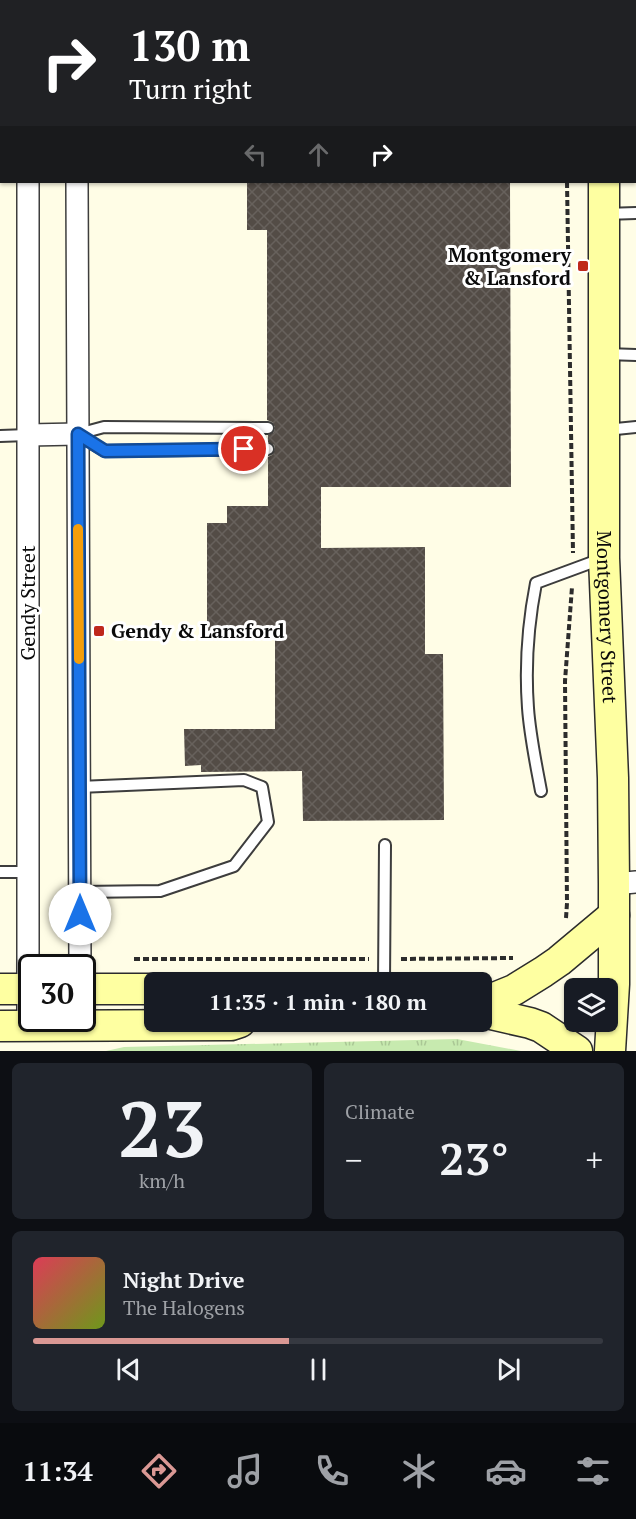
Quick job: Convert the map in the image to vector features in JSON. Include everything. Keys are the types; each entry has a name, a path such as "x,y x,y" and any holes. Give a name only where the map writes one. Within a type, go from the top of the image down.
{"main road":[{"name":"Montgomery Street","path":"604,183 604,558 613,778 625,883 614,915 614,984 610,1051"},
{"path":"492,999 514,990 559,961 614,915"},
{"path":"96,989 144,989"},
{"path":"492,1014 541,1027 577,1051"},
{"path":"96,1022 144,1023"}],"street":[{"name":"Gendy Street","path":"22,954 28,872 28,183"},
{"path":"77,183 80,954"},
{"path":"28,435 78,434"},
{"name":"Gendy Street","path":"14,1026 18,1001"}],"lane":[{"path":"605,214 636,213"},
{"path":"605,354 636,355"},
{"path":"78,434 104,427 267,428"},
{"path":"605,430 636,427"},
{"path":"78,434 105,451 268,449"},
{"path":"0,436 28,435"},
{"path":"541,791 528,707 527,655 536,583 604,558"},
{"path":"80,787 244,780 262,787 268,822 234,866 160,891 80,892"},
{"path":"384,845 384,972"},
{"path":"0,872 28,872"}],"path":[{"path":"129,959 522,958"}],"green space":[{"path":"457,1039 521,1051 106,1051 124,1047"}],"building":[{"path":"247,183 510,183 511,487 321,487 321,548 425,547 425,654 443,654 444,820 303,821 302,771 201,772 201,765 185,766 184,729 275,729 275,632 207,633 207,523 227,523 227,506 268,506 268,457 275,449 274,445 268,442 268,435 274,432 275,427 267,420 267,230 247,230"}],"slow traffic":[{"path":"78,529 79,659"}],"place":[{"name":"Montgomery & Lansford","path":"583,266"},
{"name":"Gendy & Lansford","path":"99,631"}],"route":[{"path":"80,914 78,434 105,451 244,449"}]}
